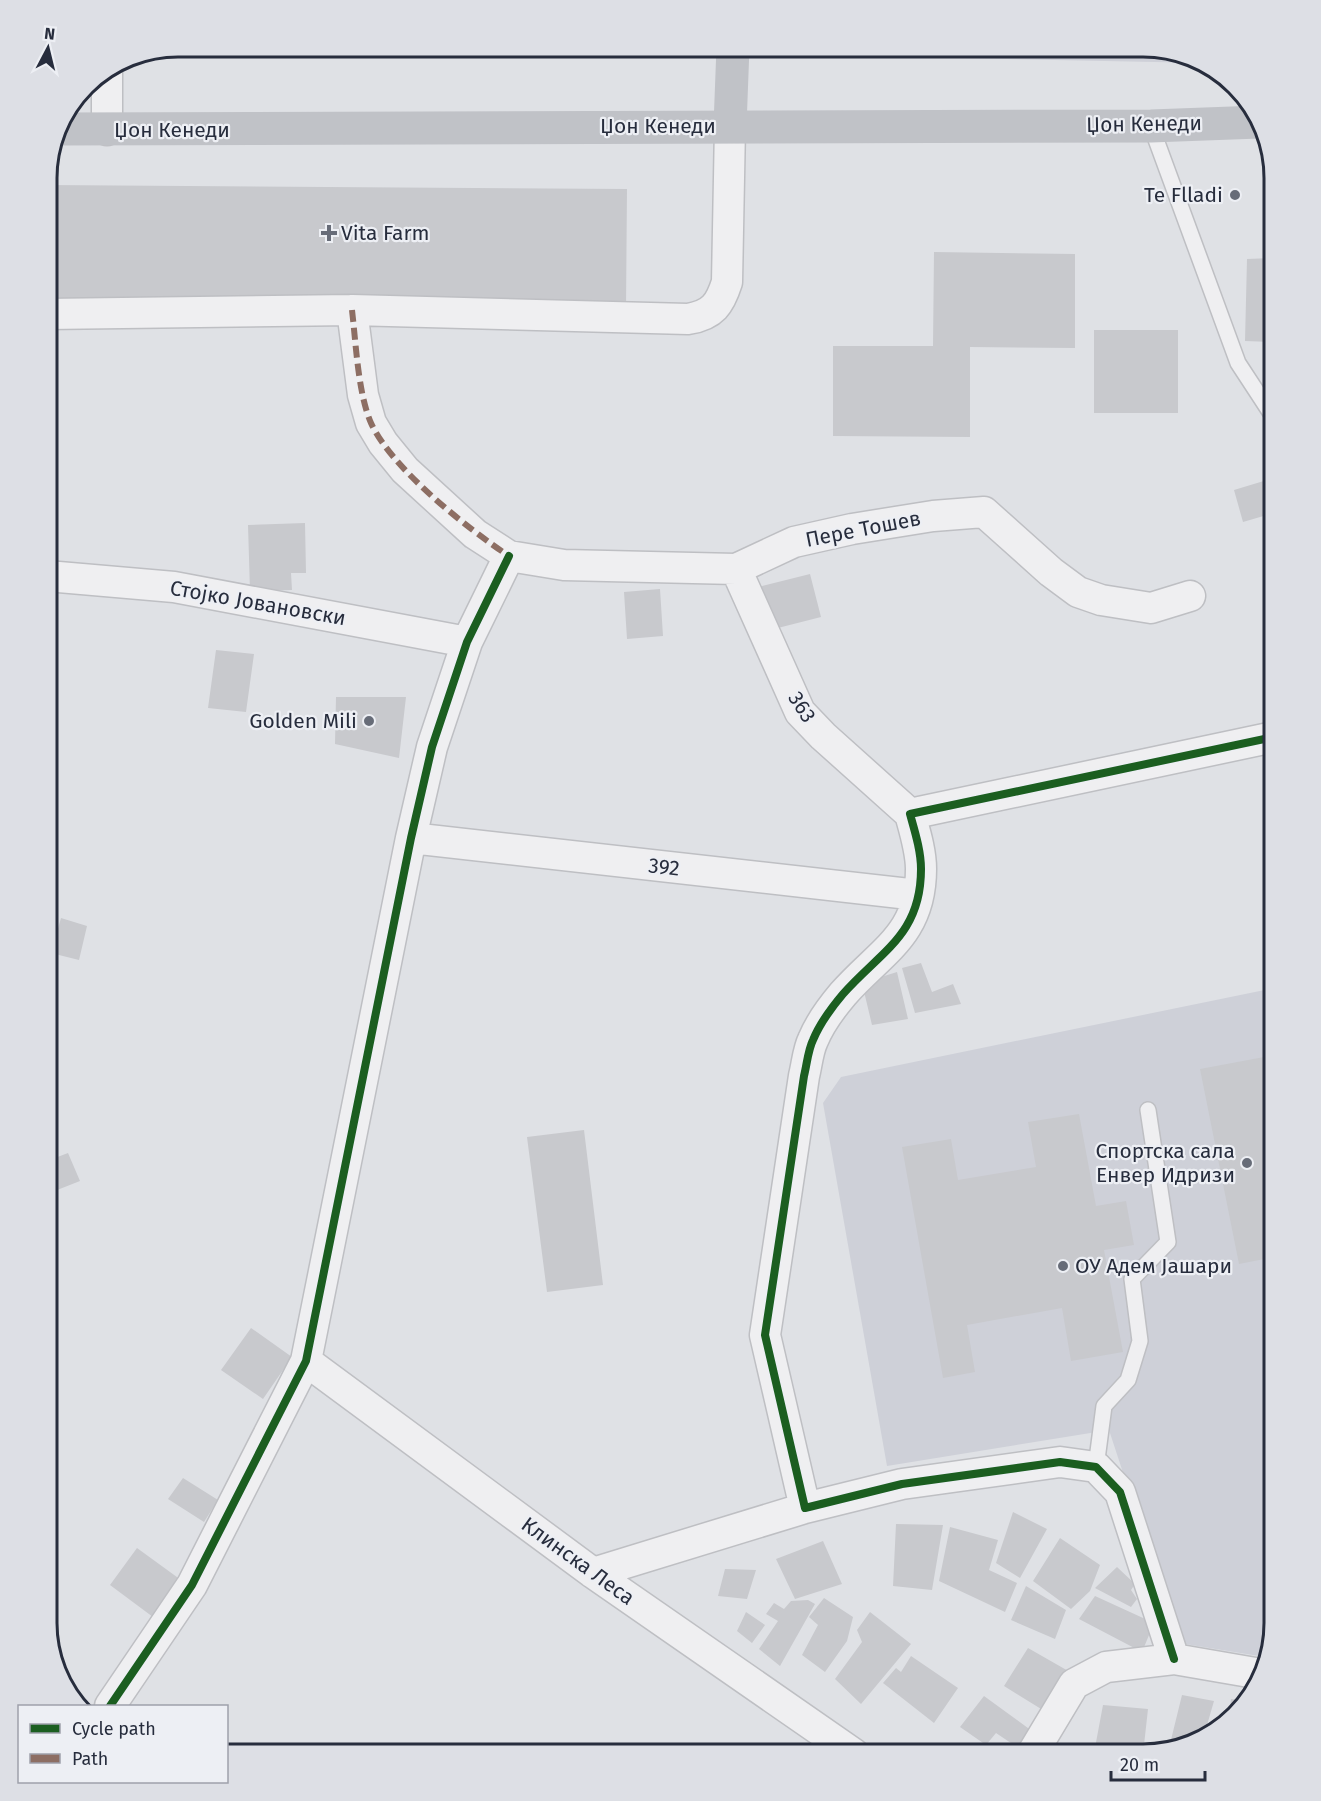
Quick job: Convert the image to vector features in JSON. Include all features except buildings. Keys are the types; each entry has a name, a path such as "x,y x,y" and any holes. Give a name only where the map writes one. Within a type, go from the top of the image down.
{"street":[{"path":"57,314 352,310 688,318 702,316 722,299 727,282 733,57"},
{"path":"107,80 107,130"},
{"name":"Џон Кенеди","path":"67,129 1151,126 1250,122"},
{"path":"111,1705 192,1586 306,1361 411,838 432,747 467,642 509,556 475,534 405,470 383,444 371,423 363,395 352,310"},
{"name":"Пере Тошев","path":"509,556 564,565 736,569 794,542 852,529 933,516 984,512 1051,572 1078,592 1101,600 1151,608 1190,596"},
{"name":"363","path":"736,569 800,712 823,736 910,814"},
{"name":"Стојко Јовановски","path":"57,577 174,587 467,642"},
{"path":"805,1508 765,1335 804,1076 812,1042 825,1018 844,993 881,958 907,928 918,895 921,869 920,853 910,814 1264,739"},
{"name":"392","path":"411,838 918,895"},
{"name":"Клинска Леса","path":"306,1361 593,1573 840,1744"},
{"path":"593,1573 805,1508 913,1482 1060,1462 1096,1467 1120,1492 1174,1659"},
{"path":"1038,1744 1074,1684 1106,1667 1174,1659 1253,1673"}],"lane":[{"path":"1151,126 1238,363 1264,402"},
{"path":"1096,1467 1104,1406 1128,1380 1140,1341 1132,1279 1168,1242 1148,1110"}],"shaded area":[{"path":"910,57 1151,57 1180,63"},
{"name":"ОУ Адем Јашари","path":"1264,990 1264,1623 1260,1656 1179,1643 1109,1430 887,1466 823,1103 841,1077"}],"marked path":[{"path":"352,310 363,397 371,423 381,441 395,459 432,496 509,556"}],"cycle path":[{"path":"111,1705 192,1585 306,1361 411,838 432,747 467,642 509,556"},
{"path":"1174,1659 1120,1492 1096,1467 1060,1462 902,1484 805,1508 765,1335 810,1048 819,1027 835,1004 896,940 914,910 919,892 921,862 910,814 1264,739"}],"place":[{"name":"Te Flladi","path":"1235,195"},
{"name":"Vita Farm","path":"329,233"},
{"name":"Golden Mili","path":"369,721"},
{"name":"Спортска сала Енвер Идризи","path":"1247,1163"},
{"name":"ОУ Адем Јашари","path":"1063,1266"}]}
